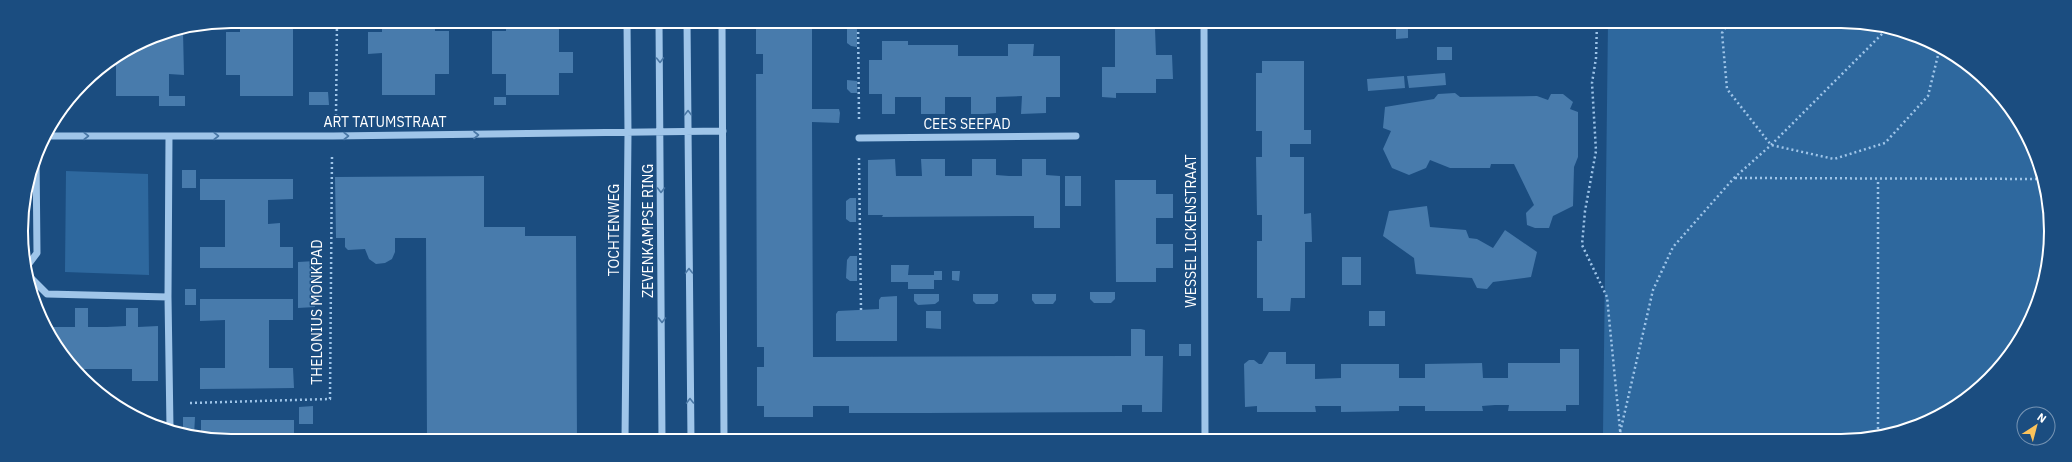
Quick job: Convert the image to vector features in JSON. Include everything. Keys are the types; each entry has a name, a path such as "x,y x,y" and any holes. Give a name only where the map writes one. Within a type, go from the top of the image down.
{"street":[{"name":"TOCHTENWEG","path":"625,434 628,134 627,28"},
{"name":"ZEVENKAMPSE RING","path":"660,28 662,434"},
{"path":"687,28 691,434"},
{"path":"722,28 724,434"},
{"name":"WESSEL ILCKENSTRAAT","path":"1204,28 1205,434"},
{"name":"ART TATUMSTRAAT","path":"52,136 628,134 723,131"},
{"path":"169,136 168,297 170,424"},
{"name":"CEES SEEPAD","path":"859,138 1076,136"},
{"path":"31,262 37,253 36,174"},
{"path":"34,281 48,294 168,297"}],"path":[{"path":"333,136 338,105 337,28"},
{"path":"858,28 861,310"},
{"path":"1596,28 1596,58 1592,83 1596,151 1585,211 1582,244 1607,297 1620,434"},
{"path":"1725,28 1722,32 1727,89 1771,145 1834,159 1885,143 1928,96 1939,53"},
{"path":"1621,434 1653,290 1673,248 1734,178 1771,145 1883,33"},
{"name":"THELONIUS MONKPAD","path":"169,403 330,399 330,170 333,136"},
{"path":"1734,178 2037,179"},
{"path":"1878,179 1878,430"}],"shaded area":[{"path":"1608,28 1854,28 1881,32 1919,43 1942,55 1975,78 1994,97 2010,118 2029,153 2040,191 2044,218 2044,244 2037,284 2029,309 2010,344 1994,365 1975,384 1954,400 1919,419 1894,427 1860,433 1603,434"},
{"path":"66,171 148,174 149,275 65,272"}],"building":[{"path":"240,28 293,28 293,96 240,96 240,75 226,75 226,32 240,32"},
{"path":"382,28 435,28 435,31 449,31 449,74 435,74 435,95 382,95 382,53 368,54 368,32 382,32"},
{"path":"506,28 559,28 559,52 573,52 573,73 559,73 559,95 506,95 506,74 492,74 492,31 506,31"},
{"path":"756,28 812,28 812,109 839,109 840,113 839,123 812,122 813,357 1131,356 1131,329 1141,329 1145,330 1145,356 1163,356 1162,412 1142,412 1142,405 1122,405 1122,412 926,413 849,413 849,406 813,406 813,417 764,417 764,406 757,406 757,367 764,367 764,347 757,347 756,74 763,74 763,54 756,54"},
{"path":"847,28 857,28 857,47 851,46 847,43"},
{"path":"1115,28 1172,28 1155,29 1156,55 1172,55 1173,79 1156,79 1156,93 1116,93 1116,98 1102,97 1102,67 1115,67"},
{"path":"1396,28 1408,28 1408,38 1396,39"},
{"path":"183,34 184,75 169,74 169,96 185,96 185,106 159,106 159,96 116,96 116,63 153,43"},
{"path":"882,41 908,41 908,45 958,45 958,56 1008,56 1008,44 1034,44 1033,56 1060,56 1060,97 1046,97 1046,113 1021,114 1022,96 996,97 996,113 984,114 971,114 971,97 945,97 945,114 921,114 921,97 895,97 895,114 882,114 882,94 869,94 869,60 882,60"},
{"path":"1437,47 1452,47 1452,60 1437,60"},
{"path":"1262,61 1304,61 1304,130 1311,130 1311,144 1290,144 1290,157 1304,157 1304,214 1311,213 1312,242 1305,242 1305,298 1291,298 1290,311 1263,311 1263,298 1257,298 1257,241 1262,241 1262,215 1257,215 1256,157 1262,157 1262,131 1256,131 1256,73 1262,73"},
{"path":"1445,73 1446,85 1409,88 1407,76"},
{"path":"1404,76 1405,88 1368,91 1367,79"},
{"path":"847,80 857,81 857,93 851,93 847,89"},
{"path":"309,92 328,92 329,105 309,105"},
{"path":"1455,93 1460,97 1537,96 1548,100 1551,94 1563,94 1573,102 1570,109 1578,112 1578,157 1574,167 1573,206 1553,216 1549,228 1535,228 1527,225 1526,213 1534,205 1514,164 1491,164 1490,168 1450,168 1430,160 1426,168 1409,175 1392,168 1383,149 1391,131 1383,128 1385,107 1434,99 1438,94"},
{"path":"494,97 506,97 506,105 494,105"},
{"path":"895,159 896,176 922,176 921,159 945,159 945,176 972,176 972,159 996,159 996,175 1022,176 1022,159 1046,159 1046,175 1060,176 1060,228 1034,228 1034,216 882,217 883,215 868,215 868,160"},
{"path":"182,170 196,170 196,188 182,188"},
{"path":"484,176 484,227 525,227 525,236 576,236 577,434 427,434 426,238 395,238 395,252 392,259 385,263 376,264 369,259 365,249 348,250 345,247 345,238 336,238 335,177"},
{"path":"1065,176 1081,176 1081,206 1065,206"},
{"path":"200,179 293,179 293,199 268,200 268,224 280,223 280,247 293,247 293,268 200,268 200,247 225,247 225,200 200,200"},
{"path":"1115,180 1156,180 1156,194 1173,194 1173,218 1156,218 1156,244 1173,244 1173,268 1156,268 1156,282 1116,282"},
{"path":"850,198 856,198 856,222 850,222 846,219 846,201"},
{"path":"1427,206 1430,227 1466,230 1469,238 1477,239 1493,248 1505,230 1537,252 1531,277 1493,282 1487,289 1477,288 1472,278 1416,274 1414,258 1383,236 1389,211"},
{"path":"850,256 857,256 857,281 850,281 846,278 847,260"},
{"path":"1342,257 1361,257 1361,285 1342,285"},
{"path":"315,261 315,307 298,308 298,262"},
{"path":"891,265 909,265 908,275 934,275 934,271 942,271 942,280 934,280 934,289 908,289 908,282 891,282"},
{"path":"952,271 960,271 959,281 952,280"},
{"path":"185,289 196,289 196,305 185,305"},
{"path":"1090,292 1115,292 1115,299 1111,303 1094,303 1090,299"},
{"path":"914,294 939,294 939,301 935,304 918,305 914,301"},
{"path":"973,294 998,294 998,301 994,304 976,304 973,301"},
{"path":"1032,294 1056,294 1056,300 1053,304 1035,304 1032,300"},
{"path":"897,296 897,341 836,341 836,314 838,311 879,309 879,300 881,297"},
{"path":"200,299 293,299 293,320 269,320 269,368 293,368 294,388 200,389 200,368 225,368 225,320 200,321"},
{"path":"75,308 88,308 88,327 107,327 126,326 126,308 138,308 138,327 158,326 158,381 132,381 132,369 82,369 62,344 52,327 75,327"},
{"path":"926,311 941,311 941,329 926,328"},
{"path":"1369,311 1385,311 1385,326 1369,326"},
{"path":"1179,344 1191,344 1191,356 1179,356"},
{"path":"1560,349 1579,349 1579,405 1566,405 1566,411 1508,411 1509,405 1482,406 1483,411 1425,411 1425,406 1399,406 1399,411 1341,412 1341,406 1315,406 1316,412 1257,412 1257,406 1245,407 1244,364 1249,360 1254,360 1259,364 1262,364 1269,352 1286,352 1286,364 1315,364 1315,379 1341,378 1341,364 1399,364 1399,378 1425,378 1425,364 1482,363 1483,378 1508,378 1508,363 1560,363"},
{"path":"313,406 313,424 299,424 299,407"},
{"path":"183,417 195,417 194,430 183,428"},
{"path":"201,420 294,420 294,434 218,434 201,431"}]}
